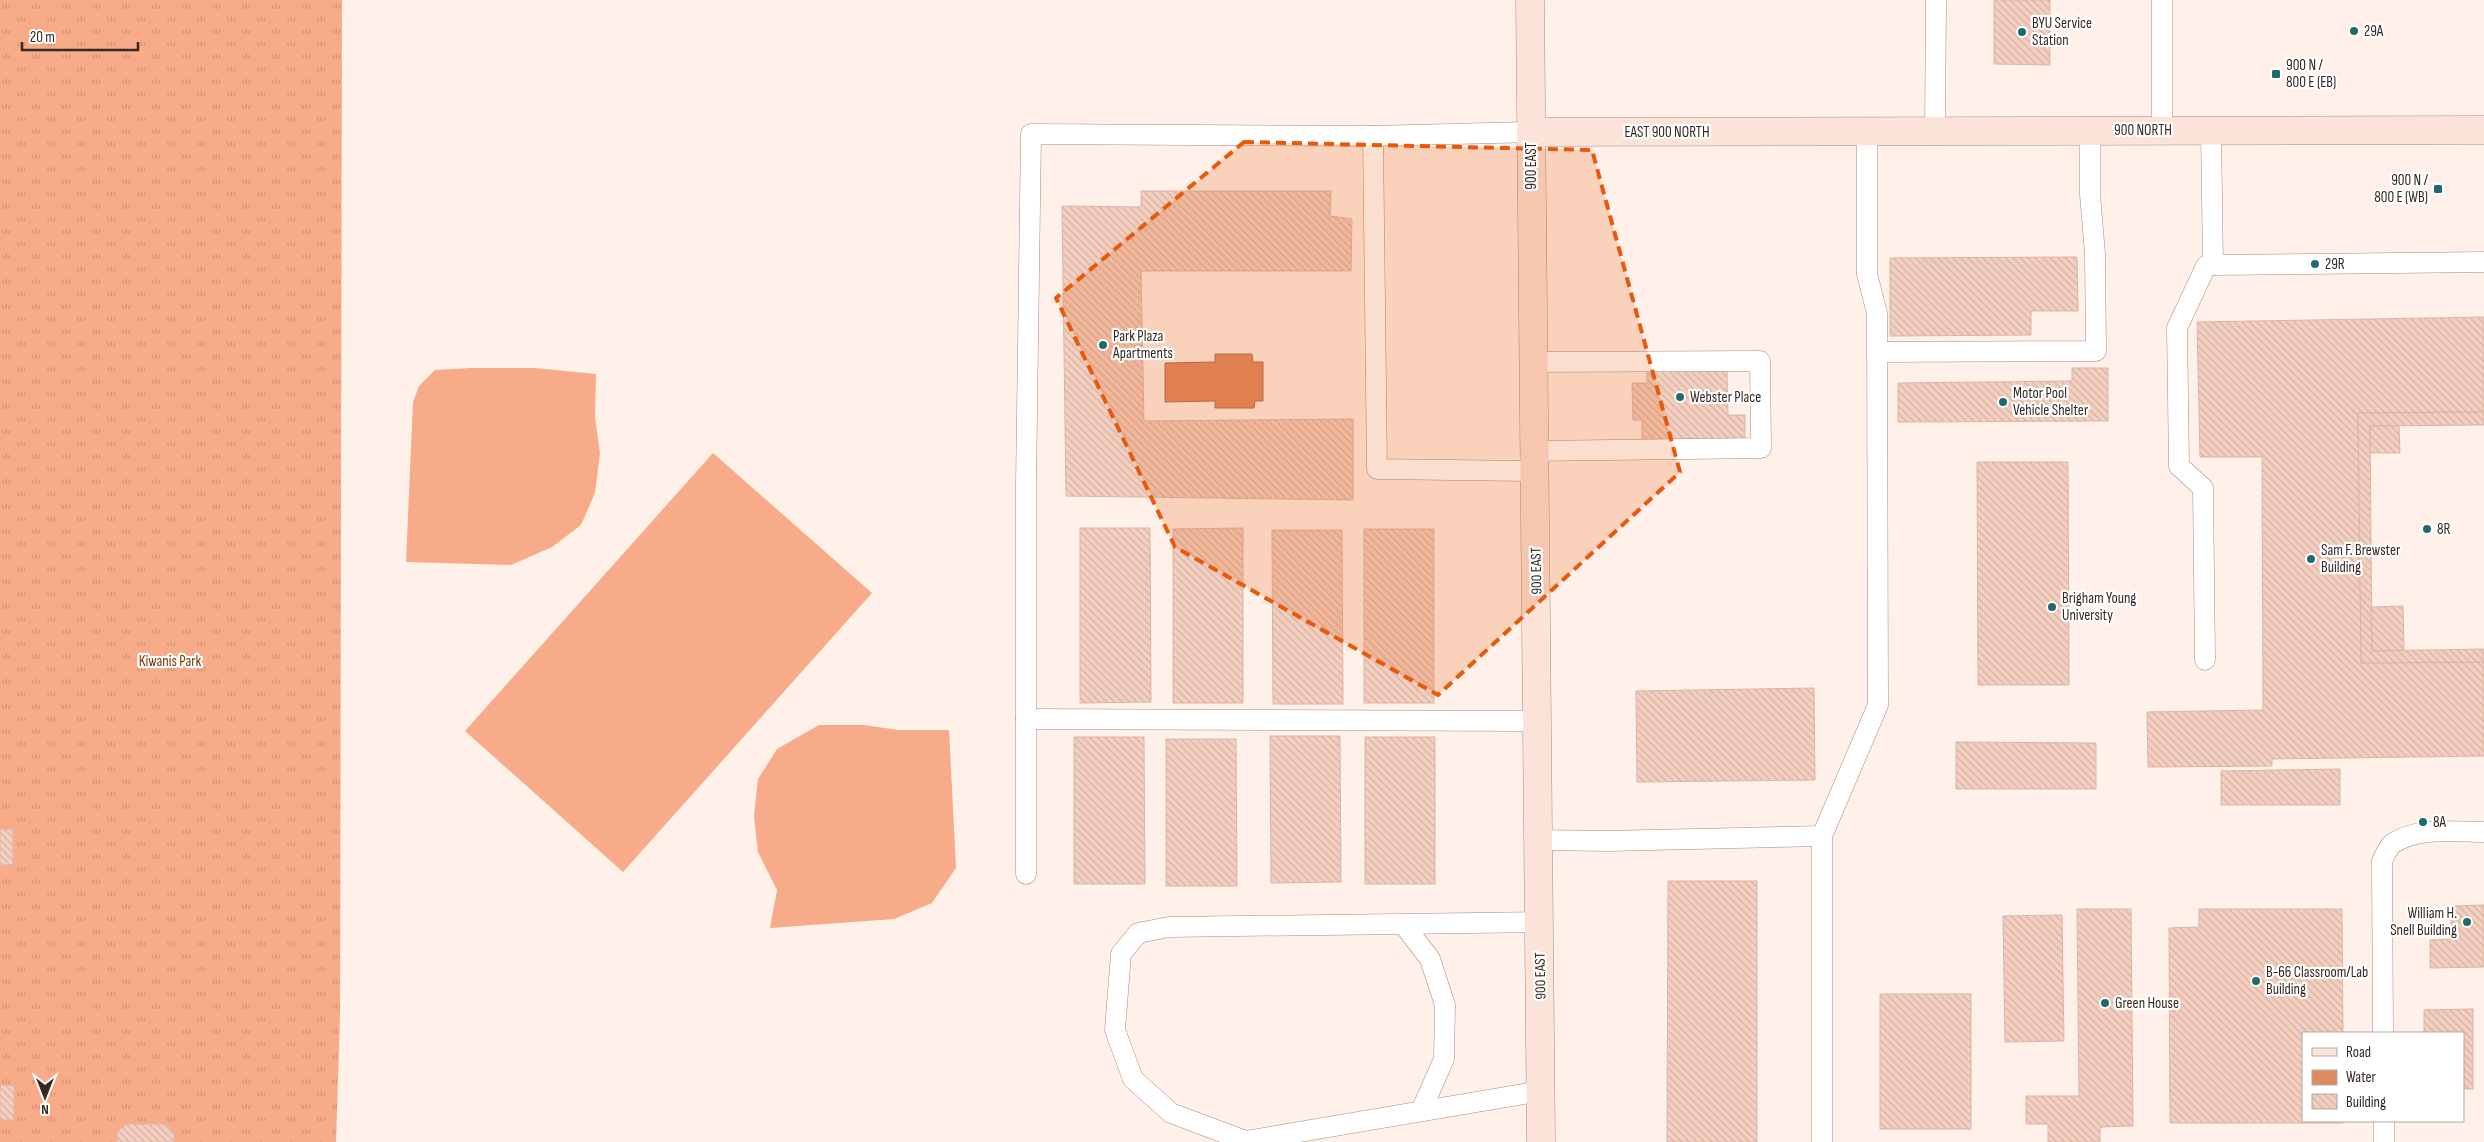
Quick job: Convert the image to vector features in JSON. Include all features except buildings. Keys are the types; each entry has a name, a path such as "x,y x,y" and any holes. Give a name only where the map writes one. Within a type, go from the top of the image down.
{"main road":[{"name":"900 EAST","path":"1530,0 1542,1142"},
{"name":"900 NORTH","path":"1802,131 2484,130"},
{"name":"EAST 900 NORTH","path":"1531,132 1802,131"}],"lane":[{"path":"1935,131 1936,0"},
{"path":"2162,0 2162,130"},
{"path":"2212,130 2214,265"},
{"path":"1822,1142 1822,836 1878,704 1877,313 1867,274 1867,131"},
{"path":"1877,352 2096,350 2095,254 2090,194 2090,131"},
{"path":"1026,874 1026,484 1031,134 1373,136 1531,132"},
{"path":"1373,136 1376,469 1760,448 1760,361 1534,362"},
{"path":"2205,660 2203,488 2178,466 2176,328 2206,266 2484,262"},
{"path":"1026,719 1537,721"},
{"path":"2383,1032 2382,861 2391,845 2410,835 2436,832 2484,832"},
{"path":"1538,840 1822,836"},
{"path":"1539,922 1169,927 1138,933 1121,954 1115,1030 1133,1079 1171,1113 1245,1141 1541,1091"},
{"path":"1404,925 1430,959 1446,1004 1444,1059 1421,1110"},
{"path":"2384,1122 2384,1142"}],"highlighted area":[{"path":"1244,142 1592,150 1680,472 1438,695 1175,547 1056,298"}],"green space":[{"name":"Kiwanis Park","path":"0,0 342,0 340,1017 336,1142 0,1142"},
{"path":"534,368 596,374 595,417 600,453 595,493 581,525 552,547 511,565 406,562 413,402 419,386 435,370"},
{"path":"713,453 872,593 623,872 465,731"},
{"path":"819,725 864,725 898,730 949,730 956,868 932,903 894,919 770,928 777,890 758,852 754,816 758,779 777,749"}],"water":[{"path":"1215,354 1252,354 1253,362 1263,362 1263,401 1255,401 1254,408 1215,408 1215,401 1165,402 1165,363 1215,362"}],"place":[{"name":"29A","path":"2354,31"},
{"name":"BYU Service Station","path":"2022,32"},
{"name":"900 N / 800 E (EB)","path":"2276,74"},
{"name":"900 N / 800 E (WB)","path":"2438,189"},
{"name":"29R","path":"2315,264"},
{"name":"Park Plaza Apartments","path":"1103,345"},
{"name":"Webster Place","path":"1680,397"},
{"name":"Motor Pool Vehicle Shelter","path":"2003,402"},
{"name":"8R","path":"2427,529"},
{"name":"Sam F. Brewster Building","path":"2311,559"},
{"name":"Brigham Young University","path":"2052,607"},
{"name":"8A","path":"2423,822"},
{"name":"William H. Snell Building","path":"2467,922"},
{"name":"B-66 Classroom/Lab Building","path":"2256,981"},
{"name":"Green House","path":"2105,1003"}]}
